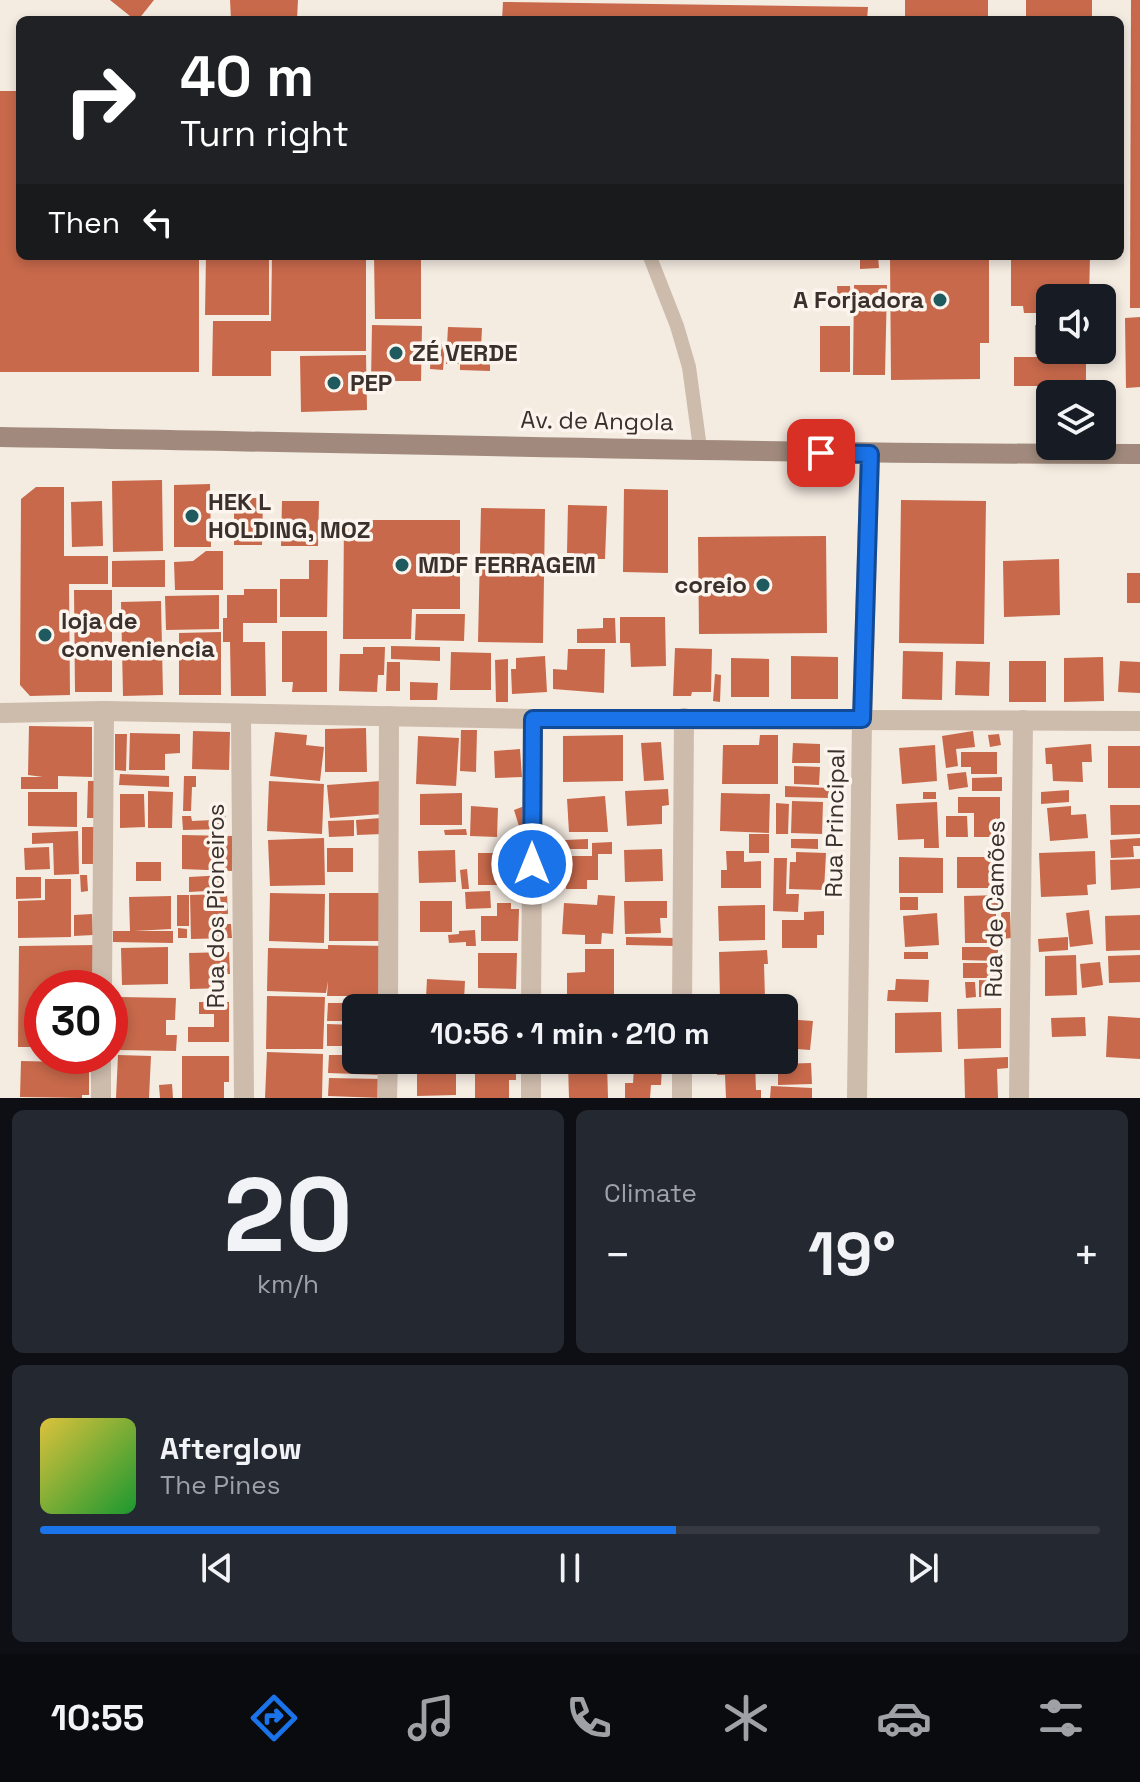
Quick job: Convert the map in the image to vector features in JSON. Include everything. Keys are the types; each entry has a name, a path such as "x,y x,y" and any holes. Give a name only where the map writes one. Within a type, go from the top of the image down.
{"main road":[{"name":"Av. de Angola","path":"0,437 700,448 870,454 1140,454"}],"street":[{"name":"Rua Principal","path":"857,1098 862,719 870,454"},
{"path":"0,713 104,711 533,719 1140,721"},
{"path":"102,970 104,711"},
{"name":"Rua dos Pioneiros","path":"241,714 244,1098"},
{"path":"388,994 389,716"},
{"path":"682,994 684,718"},
{"path":"531,994 533,719"},
{"name":"Rua de Camões","path":"1019,1098 1023,720"},
{"path":"101,1074 101,1098"},
{"path":"387,1098 388,1074"},
{"path":"531,1074 531,1098"},
{"path":"682,1074 682,1098"}],"lane":[{"path":"651,260 689,367 700,448"}],"building":[{"path":"110,0 154,0 141,16 130,16"},
{"path":"230,0 298,0 297,16 231,16"},
{"path":"905,0 988,0 988,16 905,16"},
{"path":"1026,0 1092,0 1092,16 1026,16"},
{"path":"1131,0 1140,0 1140,308 1130,308"},
{"path":"503,2 868,7 867,16 502,16"},
{"path":"0,91 16,91 16,260 199,260 199,372 0,372"},
{"path":"206,260 269,260 269,315 205,315"},
{"path":"272,260 366,260 366,351 271,351 271,376 212,376 213,321 271,321"},
{"path":"374,260 421,260 421,319 375,319"},
{"path":"860,260 878,260 879,268 860,269"},
{"name":"A Forjadora","path":"890,260 989,260 989,343 980,343 980,379 891,380"},
{"path":"1011,260 1090,260 1089,284 1036,284 1036,313 1024,313 1023,306 1011,306"},
{"path":"854,285 887,285 885,375 853,375"},
{"path":"837,286 850,286 851,305 838,306"},
{"path":"1140,317 1140,387 1126,388 1125,318"},
{"name":"ZÉ VERDE","path":"372,325 422,326 421,381 371,381"},
{"path":"820,326 850,326 850,372 820,372"},
{"path":"448,327 482,328 481,349 490,349 490,371 460,370 460,364 446,364"},
{"path":"431,344 445,344 443,370 430,369"},
{"name":"PEP","path":"366,355 367,410 301,412 300,356"},
{"path":"1014,357 1036,357 1036,364 1086,364 1086,380 1036,380 1036,386 1014,386"},
{"path":"162,480 163,551 113,552 112,481"},
{"name":"HEK L HOLDING, MOZ","path":"210,484 211,547 174,547 174,485"},
{"path":"36,487 64,487 64,556 108,556 108,584 69,584 70,695 30,696 20,685 21,499"},
{"path":"624,489 668,490 668,573 623,572"},
{"path":"234,498 263,498 262,545 234,545"},
{"path":"901,500 986,501 984,644 899,643"},
{"path":"102,501 103,546 72,547 71,502"},
{"path":"282,501 319,501 318,546 281,546"},
{"path":"568,505 607,506 605,559 591,559 591,568 574,567 574,553 567,553"},
{"path":"481,508 545,509 543,643 478,642"},
{"name":"MDF FERRAGEM","path":"344,520 460,520 460,609 412,609 411,639 343,639"},
{"name":"coreio","path":"826,536 827,633 699,634 698,537"},
{"path":"206,551 223,551 223,590 175,590 174,562 193,561"},
{"path":"1059,559 1060,615 1004,617 1003,561"},
{"path":"165,560 165,587 112,587 112,561"},
{"path":"309,560 328,560 327,617 280,617 280,579 309,579"},
{"path":"1127,573 1140,573 1140,603 1127,603"},
{"path":"244,589 277,589 277,623 243,623 243,642 265,642 266,696 231,696 230,642 223,642 223,618 227,618 227,595 244,595"},
{"path":"74,590 112,590 112,692 75,692"},
{"path":"219,595 219,629 166,630 165,596"},
{"path":"161,601 163,695 123,696 121,602"},
{"path":"416,614 465,614 464,641 415,640"},
{"path":"620,617 665,617 666,666 631,667 630,643 620,643"},
{"path":"603,618 615,618 616,643 577,643 577,629 603,628"},
{"path":"282,631 327,631 327,692 292,692 293,682 282,682"},
{"path":"221,632 221,695 179,695 179,633"},
{"path":"391,646 440,647 440,661 391,659"},
{"path":"363,647 385,647 384,675 378,675 377,692 339,691 340,654 363,654"},
{"path":"675,648 712,649 711,692 673,696"},
{"path":"568,649 605,649 604,693 553,689 553,669 567,670"},
{"path":"903,651 943,652 942,700 902,699"},
{"path":"451,652 491,653 491,690 450,690"},
{"path":"545,656 547,692 512,694 511,669 516,669 516,658"},
{"path":"791,656 838,657 838,699 791,699"},
{"path":"1103,657 1104,701 1064,702 1064,658"},
{"path":"731,658 769,659 769,697 731,697"},
{"path":"508,659 508,702 496,702 495,660"},
{"path":"956,661 990,662 989,696 955,695"},
{"path":"1009,661 1046,661 1046,702 1009,702"},
{"path":"1120,661 1140,662 1140,693 1118,692"},
{"path":"387,662 400,662 400,691 386,691"},
{"path":"715,674 721,675 720,702 713,701"},
{"path":"410,682 438,683 437,700 410,700"},
{"path":"29,726 92,727 92,777 58,776 58,789 21,789 21,777 43,777 28,775"},
{"path":"366,728 367,772 325,772 325,729"},
{"path":"461,730 477,730 476,772 460,771"},
{"path":"193,731 230,732 229,770 192,769"},
{"path":"973,731 975,747 956,749 958,766 946,768 942,736"},
{"path":"275,732 307,735 306,745 324,747 320,781 270,776"},
{"path":"130,733 180,734 180,753 165,754 165,770 129,770"},
{"path":"115,734 127,734 126,771 115,770"},
{"path":"999,734 1001,745 990,747 988,735"},
{"path":"623,735 623,781 563,782 563,736"},
{"path":"760,735 778,735 778,784 722,784 723,745 759,745"},
{"path":"418,736 459,738 456,786 416,784"},
{"path":"661,742 664,780 644,781 641,743"},
{"path":"793,743 820,744 820,763 792,763"},
{"path":"1091,744 1092,762 1082,762 1083,782 1053,781 1052,764 1046,764 1045,748"},
{"path":"935,745 937,781 902,784 899,748"},
{"path":"1108,746 1140,746 1140,788 1108,788"},
{"path":"520,749 522,777 495,778 494,751"},
{"path":"961,752 997,752 997,774 971,774 971,767 961,767"},
{"path":"794,766 820,767 819,785 794,784"},
{"path":"966,772 968,787 949,790 947,774"},
{"path":"120,774 169,776 169,787 119,785"},
{"path":"184,776 196,776 196,787 192,787 191,811 183,811"},
{"path":"1002,777 1002,791 972,791 972,778"},
{"path":"88,781 100,781 99,818 87,818"},
{"path":"269,781 324,784 322,834 267,831"},
{"path":"381,781 383,814 330,818 327,785"},
{"path":"785,786 829,788 829,798 785,797"},
{"path":"668,789 669,805 662,806 662,824 627,826 625,791"},
{"path":"1069,790 1069,802 1041,804 1041,792"},
{"path":"148,791 173,792 172,828 148,828"},
{"path":"28,792 77,792 77,827 28,826"},
{"path":"923,792 936,792 936,799 923,799"},
{"path":"462,793 462,825 420,825 420,794"},
{"path":"721,793 770,794 769,833 720,831"},
{"path":"120,794 144,794 145,827 120,828"},
{"path":"605,796 608,832 569,832 567,799"},
{"path":"958,797 1000,797 1000,837 974,837 974,813 958,813"},
{"path":"792,801 823,802 822,834 791,833"},
{"path":"937,802 939,848 924,848 924,839 898,840 896,804"},
{"path":"776,803 789,804 788,834 776,834"},
{"path":"213,805 225,805 226,829 183,830 182,816 191,816 192,821 213,820"},
{"path":"527,805 532,822 519,826 514,810"},
{"path":"1110,805 1140,805 1140,834 1111,835"},
{"path":"471,806 498,808 497,837 470,836"},
{"path":"1071,806 1071,815 1086,814 1088,838 1050,841 1047,808"},
{"path":"946,816 967,816 968,837 946,837"},
{"path":"381,818 382,834 357,835 356,820"},
{"path":"354,820 354,836 329,837 328,821"},
{"path":"82,827 95,827 94,864 82,864"},
{"path":"466,829 467,835 445,835 444,830"},
{"path":"78,831 79,874 54,875 53,843 32,844 32,833"},
{"path":"749,834 769,834 769,853 749,853"},
{"path":"182,835 233,836 232,871 182,869"},
{"path":"324,838 325,885 270,886 268,840"},
{"path":"1140,838 1140,846 1133,846 1134,857 1111,858 1110,840"},
{"path":"588,839 588,849 565,849 565,840"},
{"path":"791,839 818,839 818,849 791,848"},
{"path":"612,842 612,854 598,854 598,880 587,880 587,889 566,889 566,856 592,856 592,843"},
{"path":"49,847 50,869 25,870 24,848"},
{"path":"327,848 353,848 353,872 327,872"},
{"path":"662,849 663,881 625,882 624,850"},
{"path":"455,850 456,882 419,883 418,851"},
{"path":"726,851 744,851 744,862 761,861 761,888 721,888 721,870 727,870"},
{"path":"1095,851 1096,884 1087,885 1088,895 1041,897 1039,853"},
{"path":"796,852 826,853 824,890 789,889 790,862 796,862"},
{"path":"478,853 515,853 514,885 478,885"},
{"path":"899,857 943,858 943,893 899,893"},
{"path":"957,857 1000,857 1000,888 957,888"},
{"path":"774,858 787,858 786,894 799,894 798,912 773,911"},
{"path":"1140,859 1140,888 1111,890 1110,860"},
{"path":"136,862 161,862 161,881 136,881"},
{"path":"467,869 469,889 462,889 460,870"},
{"path":"80,875 87,875 88,891 81,892"},
{"path":"225,875 225,890 189,892 189,877"},
{"path":"16,877 41,877 41,898 16,899"},
{"path":"45,879 71,879 71,937 18,938 18,901 45,900"},
{"path":"490,891 491,908 466,909 465,892"},
{"path":"270,893 325,894 324,943 269,941"},
{"path":"329,893 382,893 382,941 329,941"},
{"path":"227,894 228,914 222,914 222,924 231,924 232,938 191,939 190,895"},
{"path":"177,895 189,895 189,926 177,926"},
{"path":"598,895 615,896 613,934 602,933 601,944 585,944 585,935 562,934 564,903 597,905"},
{"path":"1002,895 1002,910 996,910 996,943 965,943 964,896"},
{"path":"171,896 171,929 134,931 173,931 173,943 113,942 113,931 130,931 129,897"},
{"path":"900,897 918,897 918,910 900,910"},
{"path":"420,901 452,901 452,932 420,932"},
{"path":"624,901 667,901 667,918 660,918 661,933 625,934"},
{"path":"497,903 511,903 511,909 519,909 518,941 481,941 481,916 497,916"},
{"path":"765,905 765,940 719,941 718,906"},
{"path":"1089,910 1093,944 1070,947 1066,913"},
{"path":"824,911 824,935 817,935 817,948 782,948 782,920 804,920 804,912"},
{"path":"1001,912 1010,912 1011,938 1002,939"},
{"path":"937,913 939,945 905,947 903,916"},
{"path":"92,914 93,935 74,936 74,915"},
{"path":"1140,915 1140,950 1106,951 1105,916"},
{"path":"178,928 187,929 187,938 178,938"},
{"path":"475,930 476,946 466,946 466,942 449,943 448,935"},
{"path":"626,937 675,938 675,946 626,945"},
{"path":"1068,937 1068,950 1039,952 1038,939"},
{"path":"95,945 95,970 24,970 24,1047 18,1047 19,946"},
{"path":"328,945 386,946 386,994 327,996 328,981 326,993 267,991 268,948 328,949"},
{"path":"168,947 168,984 128,985 128,970 122,970 121,948"},
{"path":"962,947 998,947 998,961 962,960"},
{"path":"585,949 614,949 614,994 567,994 567,973 585,972"},
{"path":"767,950 765,994 720,994 719,952"},
{"path":"229,952 230,974 225,974 226,988 190,989 189,953"},
{"path":"904,952 928,952 928,959 904,959"},
{"path":"478,953 517,953 516,989 478,988"},
{"path":"1076,955 1077,995 1045,996 1045,956"},
{"path":"1140,955 1140,982 1109,983 1108,956"},
{"path":"1100,962 1103,985 1082,988 1080,964"},
{"path":"963,963 996,963 996,978 963,978"},
{"path":"427,979 465,981 464,994 426,994"},
{"path":"896,979 929,980 928,1002 887,1001 888,990 895,990"},
{"path":"979,980 997,981 997,998 979,997"},
{"path":"965,982 975,982 976,997 966,998"},
{"path":"267,996 325,997 323,1049 266,1049"},
{"path":"128,997 176,998 175,1020 166,1020 166,1035 177,1035 176,1051 128,1050"},
{"path":"199,1002 229,1002 229,1042 188,1042 188,1027 214,1027 214,1014 199,1014"},
{"path":"328,1003 342,1003 342,1021 327,1021"},
{"path":"1001,1008 1001,1048 958,1049 957,1009"},
{"path":"941,1012 942,1052 895,1053 895,1013"},
{"path":"1108,1016 1140,1018 1140,1059 1106,1057"},
{"path":"1085,1017 1086,1036 1052,1037 1051,1018"},
{"path":"798,1020 813,1021 810,1050 798,1049"},
{"path":"327,1024 342,1025 342,1046 327,1046"},
{"path":"267,1052 323,1054 322,1098 265,1098"},
{"path":"128,1055 151,1056 149,1098 116,1098 117,1074 128,1074"},
{"path":"329,1055 342,1055 342,1074 328,1073"},
{"path":"182,1056 229,1056 229,1082 224,1082 224,1098 182,1098"},
{"path":"1008,1057 1008,1068 997,1069 998,1098 965,1098 964,1059"},
{"path":"21,1061 24,1061 24,1074 89,1074 89,1095 82,1095 82,1098 20,1097"},
{"path":"798,1063 811,1063 812,1084 778,1085 778,1074 798,1074"},
{"path":"417,1074 456,1074 456,1095 417,1096"},
{"path":"475,1074 516,1074 516,1080 509,1080 509,1098 475,1098"},
{"path":"568,1074 607,1074 608,1098 569,1098"},
{"path":"634,1074 662,1074 661,1085 651,1085 650,1098 625,1098 625,1083 633,1083"},
{"path":"755,1074 756,1090 761,1090 761,1098 726,1098 725,1075 717,1075"},
{"path":"329,1078 383,1079 382,1098 328,1096"},
{"path":"172,1084 173,1098 160,1098 159,1085"},
{"path":"771,1086 812,1088 812,1098 770,1098"}],"place":[{"name":"A Forjadora","path":"940,300"},
{"name":"ZÉ VERDE","path":"396,353"},
{"name":"PEP","path":"334,383"},
{"name":"HEK L HOLDING, MOZ","path":"192,516"},
{"name":"MDF FERRAGEM","path":"402,565"},
{"name":"coreio","path":"763,585"},
{"name":"loja de conveniencia","path":"45,635"}],"route":[{"path":"532,864 533,719 862,719 870,454 821,453"}]}
